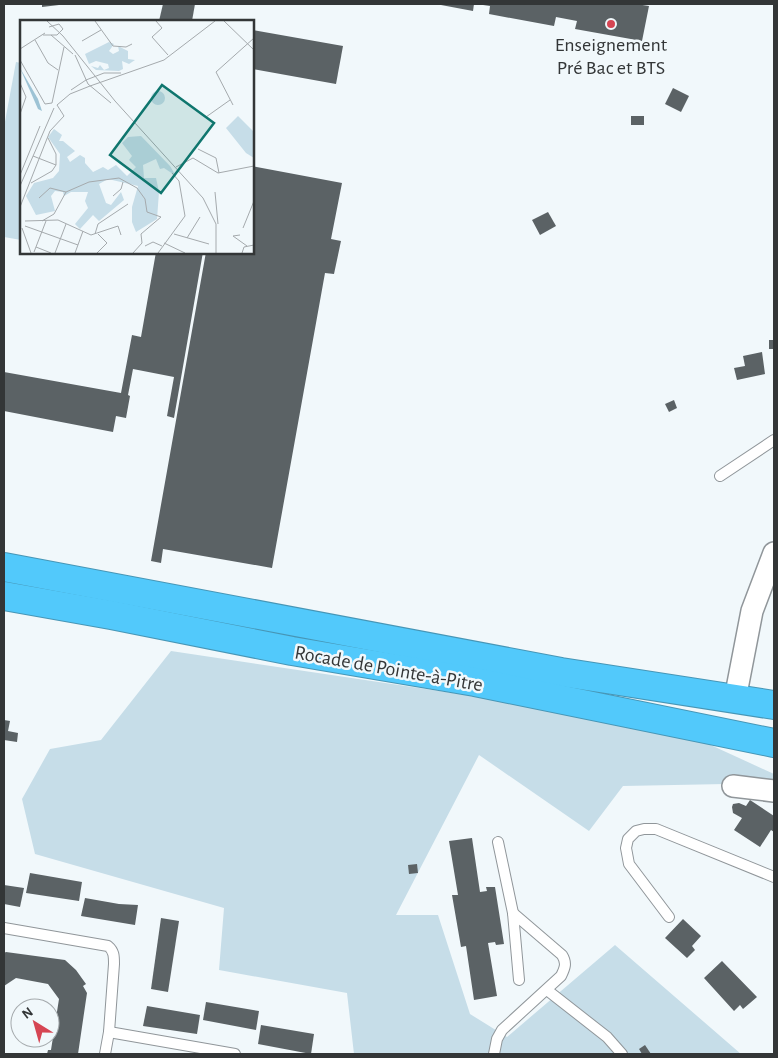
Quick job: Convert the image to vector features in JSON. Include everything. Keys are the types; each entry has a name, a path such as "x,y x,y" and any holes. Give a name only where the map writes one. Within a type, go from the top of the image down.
{"highway":[{"name":"Rocade de Pointe-à-Pitre","path":"4,567 560,672 774,705"},
{"name":"Rocade de Pointe-à-Pitre","path":"4,596 292,651 475,682 774,742"}],"street":[{"path":"735,699 752,611 774,553"},
{"path":"733,786 774,791"}],"lane":[{"path":"720,476 774,440"},
{"path":"669,917 630,864 626,848 628,839 636,831 656,829 774,877"},
{"path":"498,842 513,913 519,980"},
{"path":"494,1054 497,1039 502,1030 547,990 561,976 566,967 565,959 562,955 513,913"},
{"path":"4,928 108,946 111,949 114,955 114,964 109,1032 105,1054"},
{"path":"547,990 607,1037 622,1054"},
{"path":"109,1032 235,1054"}],"shaded area":[{"path":"16,62 20,63 20,240 4,237 4,127"},
{"path":"171,651 667,725 774,774 774,783 623,786 589,831 479,755 396,915 438,915 470,1014 507,1037 615,945 741,1054 354,1054 347,993 219,970 224,908 35,854 22,799 50,749 101,740"}],"building":[{"path":"42,4 59,4 59,5 42,7"},
{"path":"163,4 195,4 192,20 159,20"},
{"path":"441,4 474,4 473,11"},
{"name":"Enseignement Pré Bac et BTS","path":"483,4 636,4 649,6 642,41 575,29 577,21 556,17 554,26 489,14 490,6"},
{"path":"254,30 343,46 336,84 254,69"},
{"path":"673,88 689,96 681,112 665,104"},
{"path":"631,116 644,116 644,125 631,125"},
{"path":"254,166 342,183 331,239 341,241 334,274 325,273 272,568 163,549 161,563 151,561 206,254 254,254"},
{"path":"548,212 556,226 540,235 532,220"},
{"path":"156,254 203,254 174,418 167,416 174,377 133,369 126,418 116,416 113,432 4,411 4,372 121,393 132,335 141,337"},
{"path":"769,340 774,340 774,349 769,349"},
{"path":"762,352 765,374 737,380 734,368 745,366 743,356"},
{"path":"674,400 677,408 669,412 665,404"},
{"path":"4,720 10,721 8,731 18,733 17,742 4,740"},
{"path":"750,800 774,816 774,832 771,830 760,847 734,830 742,818 733,813 733,804 739,803 746,806"},
{"path":"472,838 480,892 487,891 486,887 495,887 504,944 488,943 497,996 474,1000 466,946 461,947 452,895 458,895 449,841"},
{"path":"417,864 418,873 409,874 408,865"},
{"path":"30,873 82,882 79,901 26,893"},
{"path":"4,885 24,888 20,907 4,904"},
{"path":"85,898 138,905 135,925 81,916"},
{"path":"161,918 179,921 168,992 151,989"},
{"path":"683,919 701,936 692,946 695,950 687,958 665,938"},
{"path":"4,953 65,960 76,970 86,984 83,986 87,993 78,1054 47,1054 48,1050 51,1050 51,1048 60,1048 60,998 48,984 16,978 4,986"},
{"path":"722,961 757,997 743,1009 740,1005 734,1011 704,978"},
{"path":"206,1002 259,1011 256,1030 203,1020"},
{"path":"147,1006 200,1015 197,1034 143,1026"},
{"path":"261,1025 314,1034 311,1054 258,1044"},
{"path":"645,1045 651,1054 642,1054 639,1049"}],"place":[{"name":"Enseignement Pré Bac et BTS","path":"611,24"}]}
